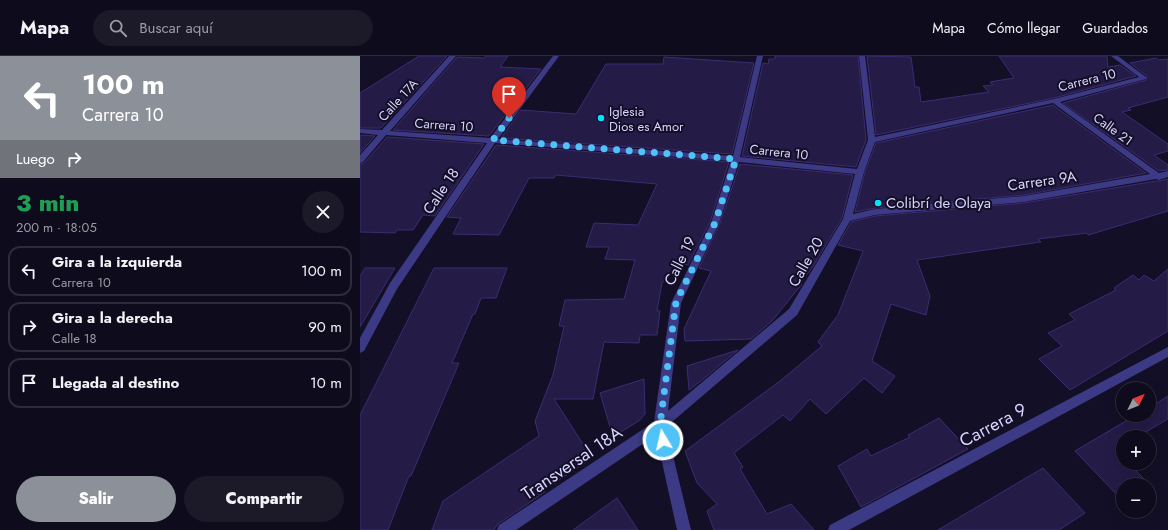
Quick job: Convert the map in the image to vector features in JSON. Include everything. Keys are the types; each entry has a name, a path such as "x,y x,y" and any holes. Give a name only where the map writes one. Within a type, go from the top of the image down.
{"street":[{"name":"Calle 17A","path":"360,160 453,56"},
{"name":"Calle 18","path":"360,348 393,286 493,140 556,56"},
{"name":"Calle 19","path":"684,530 660,425 676,302 715,223 736,159 760,56"},
{"name":"Calle 20","path":"660,425 793,312 848,220 860,172 872,140 862,56"},
{"name":"Carrera 10","path":"872,140 1054,101 1144,78 1114,56"},
{"name":"Calle 21","path":"1054,101 1159,177"},
{"name":"Carrera 10","path":"360,131 736,159 860,172"},
{"name":"Carrera 9A","path":"848,220 875,212 1024,199 1159,177 1168,174"},
{"name":"Carrera 9","path":"835,530 1168,352"},
{"name":"Transversal 18A","path":"504,530 660,425"}],"building":[{"path":"419,56 447,56 381,128 360,128 360,93"},
{"path":"486,56 508,56 500,67 541,69 489,136 393,130 457,57 484,58"},
{"path":"775,56 858,56 866,140 856,167 742,156 763,63 768,64 769,59 775,59"},
{"path":"867,56 911,57 915,87 919,87 921,102 989,92 983,86 993,85 990,82 1014,78 999,56 1107,56 1108,67 1120,65 1136,76 1054,98 876,135"},
{"path":"664,57 754,63 732,154 501,138 521,110 576,114 606,64 663,64"},
{"path":"1156,58 1159,60 1168,59 1168,97 1128,108 1131,110 1122,112 1168,144 1168,151 1154,155 1168,165 1168,170 1159,171 1063,103 1146,80 1147,76 1130,63"},
{"path":"1053,105 1146,173 1024,195 875,208 855,212 865,172 876,143"},
{"path":"360,135 375,136 360,153"},
{"path":"387,137 484,144 435,216 423,215 413,230 397,230 395,233 360,232 360,164 364,163"},
{"path":"496,145 729,162 710,222 688,265 681,263 662,283 657,311 660,311 657,335 640,335 639,343 604,342 593,399 554,399 592,458 544,490 545,492 498,524 494,530 432,530 443,501 539,436 535,421 553,375 564,326 559,326 565,300 624,299 635,260 605,259 609,247 586,247 594,223 638,225 657,184 556,175 554,178 529,178 499,235 453,234 461,218 447,217"},
{"path":"740,164 853,175 842,218 812,268 801,282 802,284 772,321 751,339 685,341 684,329 711,271 699,268 720,223"},
{"path":"1168,179 1168,211 1088,235 1087,233 1038,239 1041,242 917,260 930,296 926,315 891,304 872,361 895,376 882,393 864,378 826,414 810,399 790,421 783,415 734,453 743,467 740,469 767,514 791,504 814,530 714,530 707,511 717,504 697,483 685,451 780,381 822,346 818,342 838,315 863,251 838,245 851,222 875,216 1024,203"},
{"path":"365,268 395,268 360,327 360,276"},
{"path":"434,268 507,268 496,298 481,298 475,314 473,314 452,363 459,363 411,476 409,476 388,530 360,530 360,415"},
{"path":"1168,269 1168,331 1070,390 1039,359 1062,346 1048,333 1075,320 1069,314 1116,290 1114,288 1133,275 1139,280 1144,275 1154,281"},
{"path":"738,350 702,380 689,390 687,366"},
{"path":"644,379 645,414 640,420 613,437 600,393"},
{"path":"1168,396 1168,419 1149,430 1116,430 1116,470 1135,470 1143,478 1116,478 1116,494 1075,451 1124,422 1156,422 1156,404"},
{"path":"939,418 968,449 861,507 838,466 867,449 871,456 910,437 908,435"},
{"path":"1043,468 1085,513 1059,530 938,530"},
{"path":"617,498 638,530 573,530"}],"place":[{"name":"Iglesia Dios es Amor","path":"601,118"},
{"name":"Colibrí de Olaya","path":"878,203"}],"route":[{"path":"509,118 493,140 736,159 715,223 676,302 660,425 663,440"}]}
